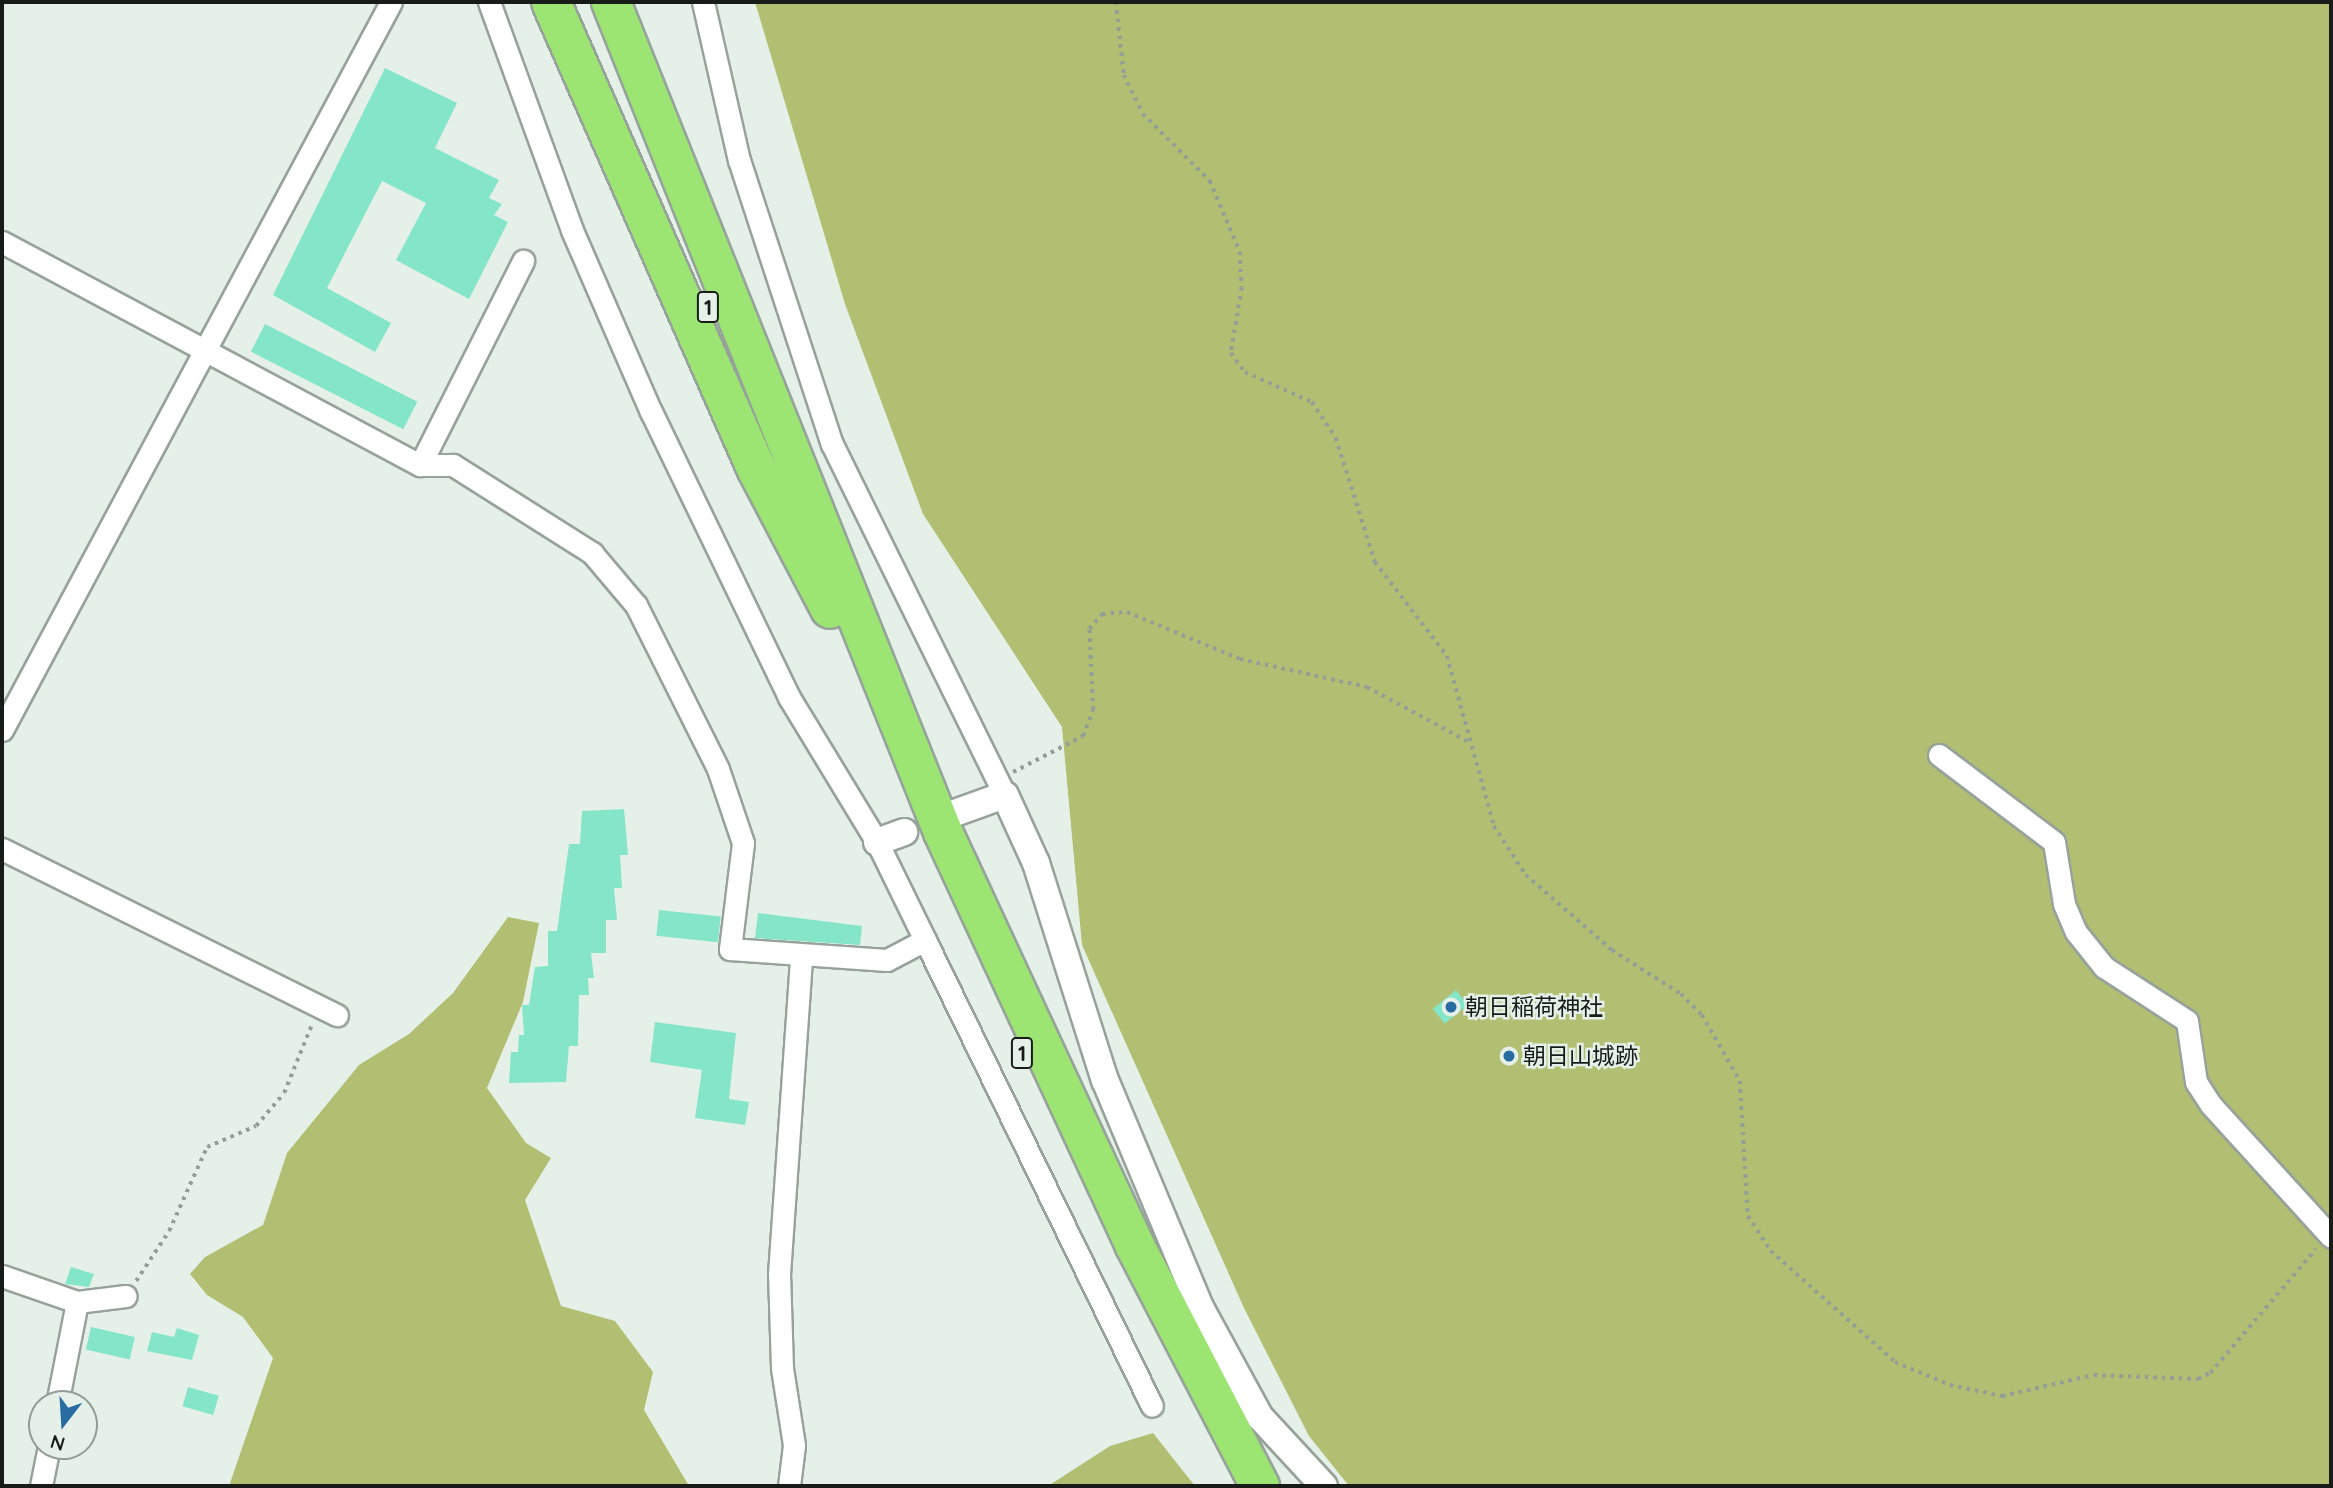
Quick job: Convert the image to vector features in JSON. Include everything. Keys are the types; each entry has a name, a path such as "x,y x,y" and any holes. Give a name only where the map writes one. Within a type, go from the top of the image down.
{"highway":[{"path":"551,2 755,468 831,611"},
{"name":"1","path":"590,2 919,833 1114,1252 1232,1486"},
{"path":"611,2 695,224 943,832 1134,1244 1260,1486"},
{"path":"628,2 695,224"}],"street":[{"path":"2,730 203,349 391,2"},
{"path":"489,2 572,230 651,412 789,697 877,842 1152,1406"},
{"path":"703,2 739,160 832,444 1001,786 1036,863 1105,1080 1201,1309 1260,1417 1324,1486"},
{"path":"2,242 420,465 453,465 537,513 592,553 636,605 718,769 743,843 730,949 801,957 887,960 925,940"},
{"path":"420,465 523,261"},
{"path":"1939,755 2054,842 2076,932 2104,967 2187,1021 2196,1082 2211,1105 2330,1236"},
{"path":"949,815 1001,786"},
{"path":"877,842 904,832"},
{"path":"2,849 330,1011"},
{"path":"789,1486 794,1445 782,1368 779,1274 801,957"},
{"path":"2,1276 77,1302 127,1296"},
{"path":"60,1390 77,1302"},
{"path":"41,1486 46,1460"}],"path":[{"path":"1116,2 1124,75 1143,114 1210,181 1237,243 1242,288 1231,353 1245,372 1312,402 1336,438 1376,562 1447,656 1467,741 1494,826 1526,875 1582,927 1702,1015 1740,1081 1748,1216 1771,1251 1895,1362 1950,1385 2002,1395 2094,1375 2198,1379 2225,1360 2330,1236"},
{"path":"1001,786 1059,754 1083,736 1093,709 1089,629 1102,614 1127,612 1240,659 1367,687 1467,741"},
{"path":"127,1296 169,1231 207,1147 256,1126 284,1093 302,1038 330,1011"}],"green space":[{"path":"755,2 2331,2 2331,1486 1349,1486 1309,1436 1244,1308 1082,945 1062,727 923,514 845,304"},
{"path":"508,917 539,923 523,1002 487,1088 526,1143 551,1158 525,1200 561,1306 615,1321 653,1372 644,1410 689,1486 229,1486 273,1358 243,1317 207,1295 190,1274 205,1257 263,1225 287,1153 359,1065 409,1034 453,993"},
{"path":"1153,1433 1195,1486 1048,1486 1110,1446"}],"building":[{"path":"385,68 457,103 435,148 499,180 489,198 502,204 494,215 508,222 469,299 396,260 426,203 382,181 327,288 391,323 375,352 273,295"},
{"path":"265,324 417,402 403,429 251,352"},
{"path":"624,809 628,855 620,855 622,888 614,888 617,920 606,920 606,953 591,953 594,978 588,978 589,995 579,995 578,1046 569,1046 566,1082 509,1083 511,1052 518,1052 519,1035 524,1035 522,1005 529,1005 535,967 548,966 548,931 557,931 569,844 580,844 582,811"},
{"path":"659,910 721,916 718,942 656,936"},
{"path":"758,913 862,926 860,945 755,938"},
{"name":"朝日稲荷神社","path":"1456,990 1468,1005 1445,1024 1433,1009"},
{"path":"655,1022 736,1033 729,1099 749,1102 745,1125 695,1118 702,1070 650,1062"},
{"path":"71,1267 94,1274 89,1287 65,1284"},
{"path":"91,1327 135,1337 130,1360 86,1349"},
{"path":"177,1328 199,1335 192,1360 147,1351 152,1332 174,1337"},
{"path":"188,1387 219,1396 213,1415 182,1406"}],"place":[{"name":"朝日稲荷神社","path":"1451,1007"},
{"name":"朝日山城跡","path":"1509,1056"}]}
